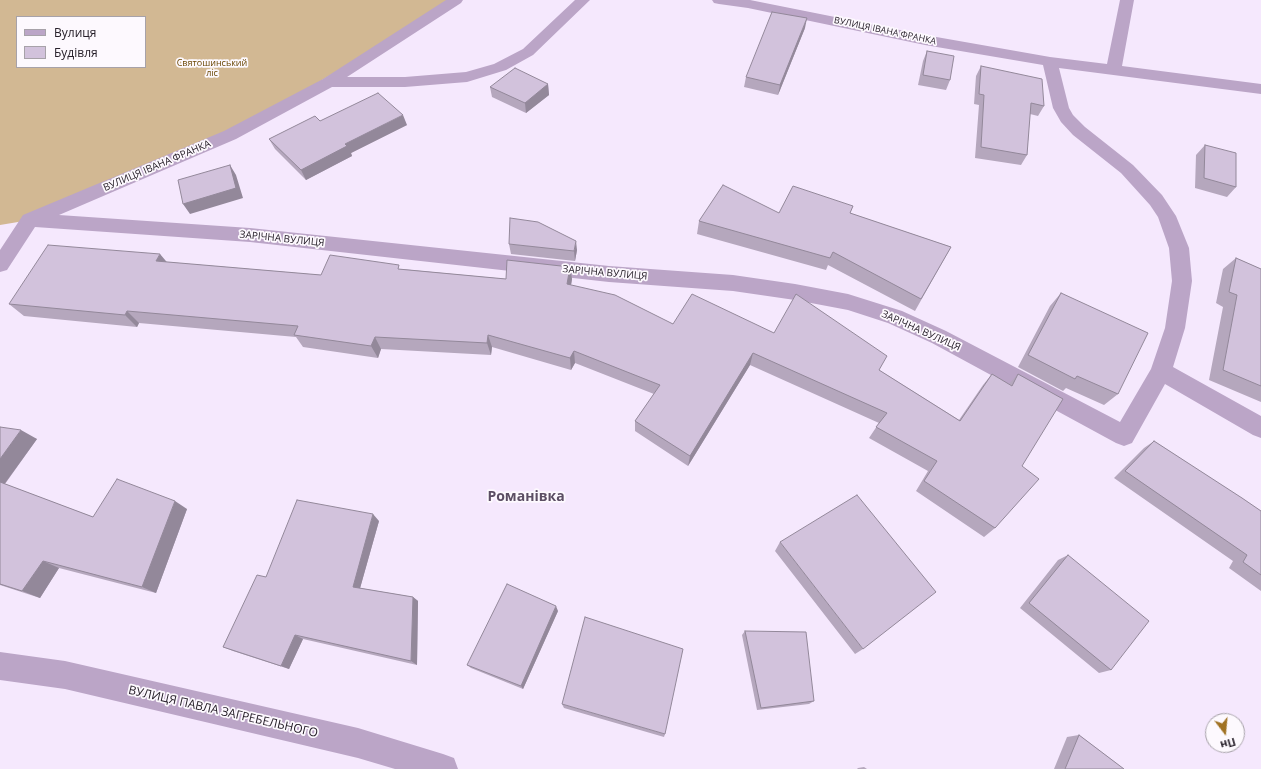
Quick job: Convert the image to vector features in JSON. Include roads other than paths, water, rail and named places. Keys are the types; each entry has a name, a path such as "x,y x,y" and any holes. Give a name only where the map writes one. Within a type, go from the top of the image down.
{"street":[{"name":"ВУЛИЦЯ ІВАНА ФРАНКА","path":"30,220 230,135 329,82 456,0"},
{"name":"ВУЛИЦЯ ІВАНА ФРАНКА","path":"329,82 405,82 467,77 500,67 528,52 583,0"},
{"name":"ВУЛИЦЯ ІВАНА ФРАНКА","path":"719,0 748,4 925,40 1050,62 1261,89"},
{"path":"1113,70 1126,0"},
{"path":"1050,62 1061,108 1067,118 1079,131 1140,182 1156,200 1167,216 1174,232 1179,248 1182,281 1175,328 1161,371 1261,428"},
{"path":"0,265 30,220"},
{"name":"ЗАРІЧНА ВУЛИЦЯ","path":"30,220 250,235 601,273 733,283 795,292 848,302 901,320 946,340 1124,436 1161,371"},
{"name":"ВУЛИЦЯ ПАВЛА ЗАГРЕБЕЛЬНОГО","path":"0,666 65,675 358,743 443,769"}],"district":[{"name":"Романівка","path":"526,497"}],"park label":[{"name":"Святошинський ліс","path":"212,68"}]}
